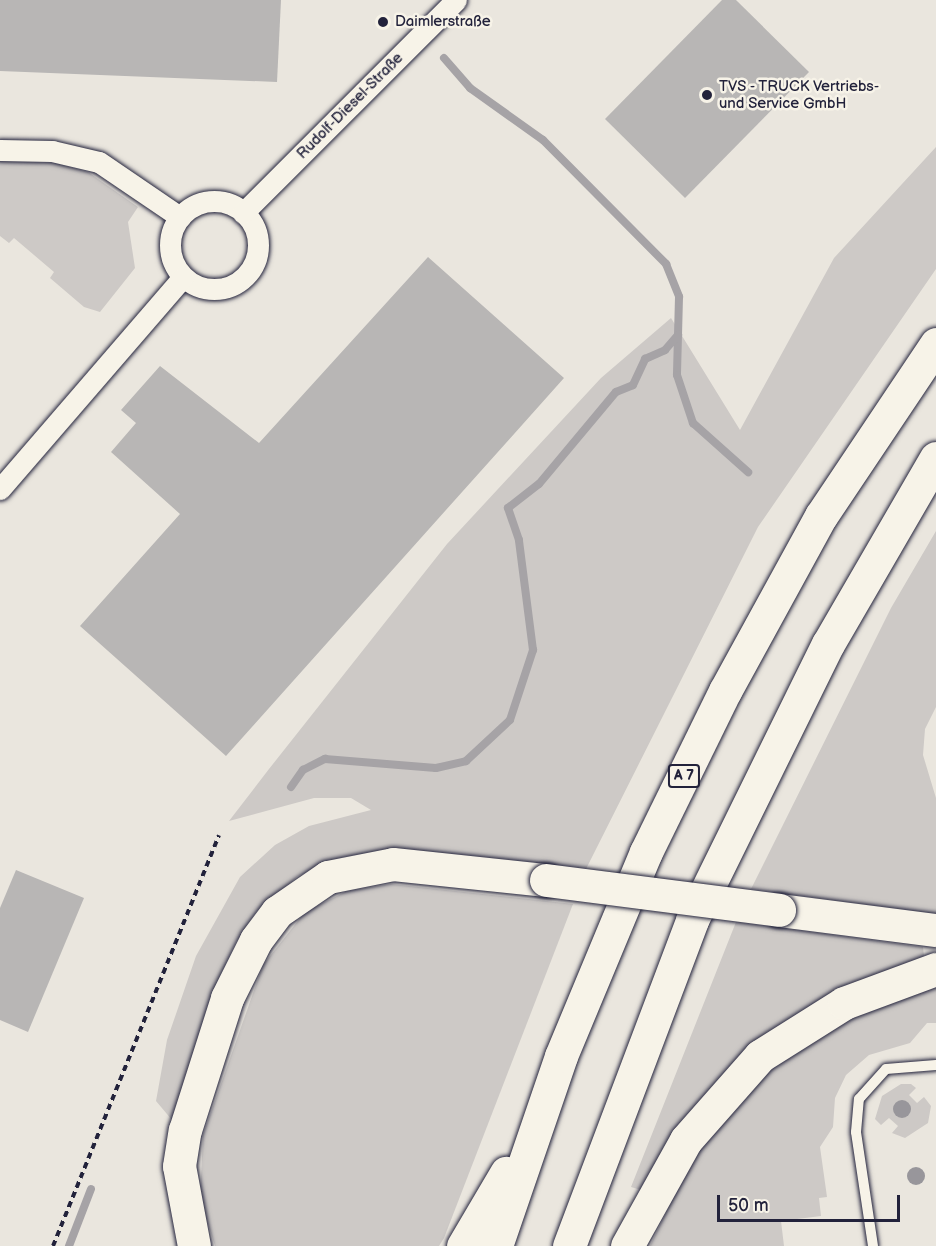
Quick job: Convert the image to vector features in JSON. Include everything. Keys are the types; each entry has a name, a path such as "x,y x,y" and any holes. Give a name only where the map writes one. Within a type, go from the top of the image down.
{"highway":[{"name":"A 7","path":"496,1246 541,1115 615,923 725,691 821,516 936,344"},
{"path":"569,1246 692,920 828,644 936,458"},
{"path":"194,1246 179,1166 185,1130 230,990 277,912 328,877 393,864 546,880 936,930"},
{"path":"627,1246 686,1140 760,1056 844,1003 936,969"},
{"path":"463,1246 541,1115"}],"street":[{"name":"Rudolf-Diesel-Straße","path":"243,213 456,0"},
{"path":"0,150 52,151 99,162 180,217"},
{"path":"211,202 243,213 254,230 258,250 246,275 222,288 195,285 183,278 170,247 180,217 211,202"},
{"path":"0,489 183,278"}],"lane":[{"path":"873,1246 856,1132 860,1099 886,1069 936,1065"}],"path":[{"path":"53,1246 219,835"}],"shaded area":[{"path":"936,147 936,269 758,527 586,869 396,849 343,857 298,876 256,912 236,942 218,980 172,1120 156,1101 167,1040 196,956 240,877 275,845 309,826 371,810 351,798 314,798 229,821 269,769 447,544 601,378 671,318 740,430 834,258"},
{"path":"0,161 55,163 88,172 138,207 128,222 135,268 100,312 84,307 50,278 54,272 14,238 9,243 0,236"},
{"path":"936,531 936,707 925,729 923,755 936,798 936,914 751,889 891,608"},
{"path":"391,884 573,904 444,1238 439,1246 215,1246 200,1199 203,1135 263,965 305,912 347,891"},
{"path":"736,922 923,947 924,957 836,991 641,1190 631,1187"},
{"path":"936,983 936,1023 927,1023 910,1043 869,1055 846,1075 835,1098 833,1127 820,1147 827,1197 819,1198 821,1216 781,1221 784,1246 650,1246 694,1154 774,1065 861,1009"},
{"path":"901,1084 911,1084 916,1088 909,1095 917,1103 924,1097 931,1106 928,1123 905,1138 892,1133 898,1126 889,1118 881,1125 875,1119 882,1096"}],"building":[{"path":"0,0 281,0 277,82 0,71"},
{"name":"TVS - TRUCK Vertriebs- und Service GmbH","path":"722,0 736,0 809,72 685,198 605,119"},
{"path":"428,257 564,378 226,756 80,626 180,514 111,452 136,423 121,410 160,366 259,443"},
{"path":"16,870 84,898 28,1032 0,1020 0,908"}],"waterway":[{"path":"444,58 470,88 543,140 666,264 679,297 677,375 693,423 748,472"},
{"path":"291,787 303,770 325,759 436,768 466,761 510,720 533,650 519,540 508,508 539,484 616,392 633,385 645,359 665,350 678,335"},
{"path":"69,1246 91,1189"}],"place":[{"name":"Daimlerstraße","path":"383,22"},
{"name":"TVS - TRUCK Vertriebs- und Service GmbH","path":"707,95"}]}
